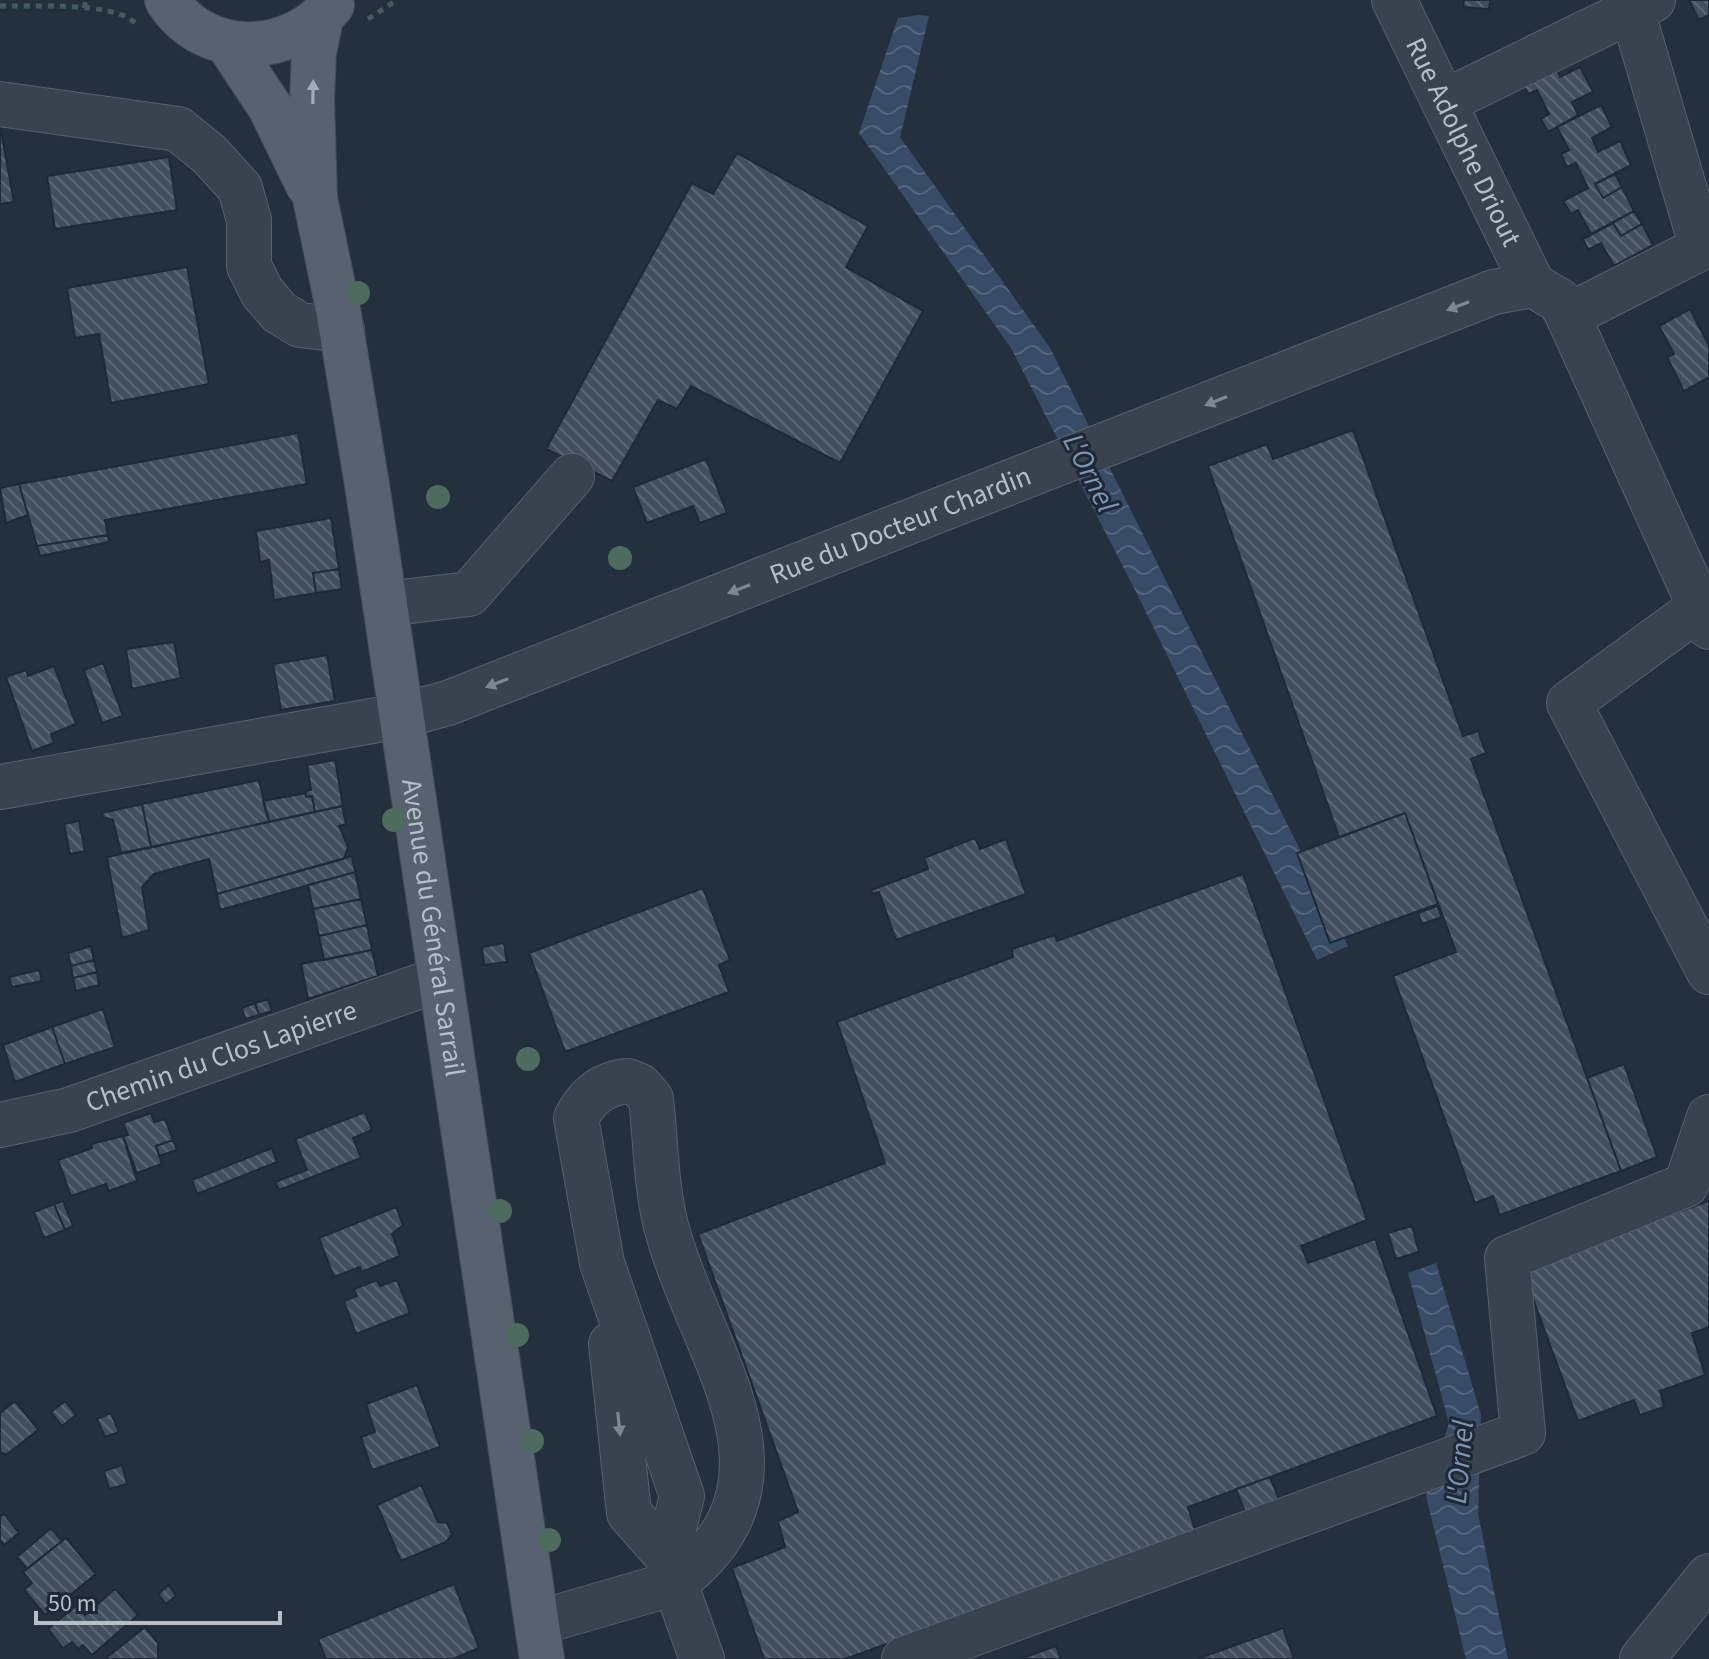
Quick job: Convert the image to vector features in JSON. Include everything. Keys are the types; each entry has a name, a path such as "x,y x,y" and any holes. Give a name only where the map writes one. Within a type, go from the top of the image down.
{"main road":[{"path":"165,3 197,29 227,42 252,46 277,42 300,33 328,9"},
{"name":"Avenue du Général Sarrail","path":"328,9 314,52 315,198 342,330 385,604 540,1641"},
{"name":"Avenue du Général Sarrail","path":"227,42 270,107 315,198"}],"street":[{"name":"Rue Adolphe Driout","path":"1394,0 1533,285"},
{"path":"1444,102 1643,5 1706,246 1568,316"},
{"path":"0,104 178,129 209,154 240,188 249,220 249,266 262,292 279,312 300,325 342,330"},
{"path":"1533,285 1560,301 1568,316 1704,617 1569,703 1709,972"},
{"name":"Rue du Docteur Chardin","path":"400,716 448,703 1494,292 1533,285"},
{"path":"385,604 469,594 572,476"},
{"path":"0,787 400,716"},
{"name":"Chemin du Clos Lapierre","path":"0,1125 69,1110 440,979"},
{"path":"540,1641 671,1570 696,1567 723,1531 742,1494 745,1457 735,1412 667,1232 651,1099 640,1086 628,1081 614,1082 584,1103 576,1118 602,1263 682,1496 671,1570 702,1659"},
{"path":"904,1659 1523,1433 1507,1258 1686,1185 1709,1117"},
{"path":"1642,1659 1709,1576"}],"path":[{"path":"84,8 86,0"}],"water":[{"name":"L'Ornel","path":"929,16 900,137 1050,348 1348,946 1317,960 1136,592 1011,348 859,133 898,18"},
{"name":"L'Ornel","path":"1436,1263 1481,1415 1478,1514 1508,1659 1466,1659 1426,1496 1449,1423 1408,1273"}],"building":[{"path":"1464,0 1490,0 1489,9 1463,7"},
{"path":"1689,0 1709,0 1709,15 1699,20"},
{"path":"1555,65 1560,77 1580,67 1593,92 1572,102 1578,115 1548,132 1541,119 1549,114 1537,90 1528,94 1522,82"},
{"path":"1601,105 1612,127 1592,138 1598,152 1620,141 1631,165 1595,184 1603,198 1622,187 1634,211 1591,234 1578,210 1571,214 1563,201 1588,188 1576,163 1567,167 1561,154 1569,150 1557,127"},
{"path":"0,125 14,202 0,204"},
{"path":"737,153 868,226 846,267 923,311 840,463 691,386 677,409 658,400 612,481 546,449 692,183 713,194"},
{"path":"169,157 177,210 55,229 47,176"},
{"path":"1615,174 1622,187 1603,198 1595,184"},
{"path":"1634,211 1642,224 1621,236 1613,223"},
{"path":"1613,223 1621,236 1642,224 1653,245 1614,266 1601,243 1588,250 1583,239"},
{"path":"187,267 209,384 111,403 99,334 75,338 67,288"},
{"path":"1690,309 1709,346 1709,377 1684,391 1667,357 1674,354 1659,326"},
{"path":"1353,430 1463,736 1478,731 1486,753 1471,759 1621,1171 1500,1215 1493,1196 1475,1203 1393,976 1456,952 1405,813 1339,837 1208,466 1267,444 1273,459"},
{"path":"298,433 307,484 105,520 108,535 37,546 19,484"},
{"path":"706,459 727,513 700,523 693,506 647,523 633,487"},
{"path":"19,484 28,515 6,523 0,488"},
{"path":"331,518 339,569 313,573 316,593 274,600 269,560 260,562 256,531"},
{"path":"108,535 109,542 40,556 37,546"},
{"path":"339,569 342,589 316,593 313,573"},
{"path":"174,642 181,678 132,689 126,649"},
{"path":"327,655 335,701 281,710 273,664"},
{"path":"103,663 123,716 102,723 84,670"},
{"path":"54,666 76,724 51,734 54,743 32,751 6,677 26,670 28,676"},
{"path":"335,760 343,806 315,812 312,796 306,797 305,791 311,790 307,765"},
{"path":"259,780 269,822 151,847 142,804"},
{"path":"306,793 306,797 312,796 315,812 269,822 263,801"},
{"path":"142,804 151,847 121,853 113,820 103,817 102,813"},
{"path":"342,806 346,824 339,826 348,847 344,859 217,894 209,859 154,874 142,887 149,930 122,938 107,857"},
{"path":"1405,813 1438,904 1330,943 1297,853"},
{"path":"79,821 85,851 70,854 64,824"},
{"path":"975,838 980,849 1006,839 1026,894 896,940 879,892 872,894 871,890 928,869 924,858"},
{"path":"352,856 355,872 220,910 217,894"},
{"path":"355,872 361,899 313,909 308,885"},
{"path":"1243,874 1367,1220 1301,1246 1308,1263 1375,1239 1437,1416 1188,1507 1196,1533 845,1659 764,1659 732,1568 785,1547 778,1521 798,1512 698,1234 885,1163 837,1022 1013,957 1012,949 1055,935 1057,941"},
{"path":"703,888 730,960 719,965 729,992 565,1052 529,953"},
{"path":"361,899 367,925 319,936 313,909"},
{"path":"1437,906 1442,917 1422,924 1418,913"},
{"path":"367,925 372,950 324,960 319,936"},
{"path":"504,943 507,962 484,965 482,947"},
{"path":"91,946 94,960 71,966 68,953"},
{"path":"372,950 378,976 308,999 301,964"},
{"path":"94,960 97,972 73,978 71,966"},
{"path":"39,970 42,981 12,987 9,977"},
{"path":"97,972 99,985 76,991 73,978"},
{"path":"268,999 272,1011 259,1015 255,1003"},
{"path":"255,1003 259,1015 245,1019 242,1008"},
{"path":"103,1009 115,1047 65,1064 52,1027"},
{"path":"52,1027 65,1064 15,1082 3,1045"},
{"path":"1624,1064 1657,1157 1621,1171 1587,1078"},
{"path":"365,1112 372,1130 353,1138 361,1158 279,1190 275,1182 307,1170 295,1139"},
{"path":"151,1113 154,1122 165,1119 173,1140 156,1146 162,1164 137,1173 123,1136 128,1135 123,1123"},
{"path":"123,1136 137,1181 109,1191 106,1184 71,1196 58,1160 92,1148 91,1144"},
{"path":"173,1140 177,1150 159,1156 156,1146"},
{"path":"272,1148 277,1162 197,1194 192,1180"},
{"path":"63,1201 73,1226 65,1230 54,1204"},
{"path":"1709,1201 1709,1327 1692,1333 1705,1375 1660,1391 1664,1407 1640,1415 1634,1400 1578,1421 1522,1269"},
{"path":"54,1204 65,1230 44,1238 34,1212"},
{"path":"396,1207 403,1225 392,1234 400,1256 362,1272 360,1267 334,1277 319,1238"},
{"path":"1412,1226 1419,1252 1396,1259 1388,1233"},
{"path":"377,1280 380,1286 397,1280 410,1313 356,1334 344,1301 357,1296 354,1289"},
{"path":"417,1385 440,1447 372,1470 361,1437 375,1432 366,1404"},
{"path":"15,1401 38,1430 6,1455 0,1452 0,1413"},
{"path":"65,1401 76,1415 62,1426 51,1412"},
{"path":"111,1413 119,1432 105,1437 97,1419"},
{"path":"122,1465 127,1484 109,1489 104,1471"},
{"path":"1270,1477 1280,1502 1246,1514 1236,1489"},
{"path":"421,1485 438,1522 447,1523 452,1534 446,1542 401,1561 377,1505"},
{"path":"4,1514 19,1533 4,1545 0,1540 0,1517"},
{"path":"51,1528 62,1541 27,1569 17,1557"},
{"path":"66,1538 96,1574 45,1615 24,1590 32,1583 23,1572"},
{"path":"454,1584 479,1648 453,1659 326,1659 318,1639"},
{"path":"169,1585 176,1596 166,1604 158,1594"},
{"path":"115,1589 138,1615 92,1655 83,1645 78,1649 72,1642 63,1648 48,1629 77,1605 85,1615"},
{"path":"145,1627 158,1643 158,1659 105,1659"},
{"path":"1283,1628 1294,1659 1197,1659"},
{"path":"1056,1646 1061,1659 1020,1659"}]}
